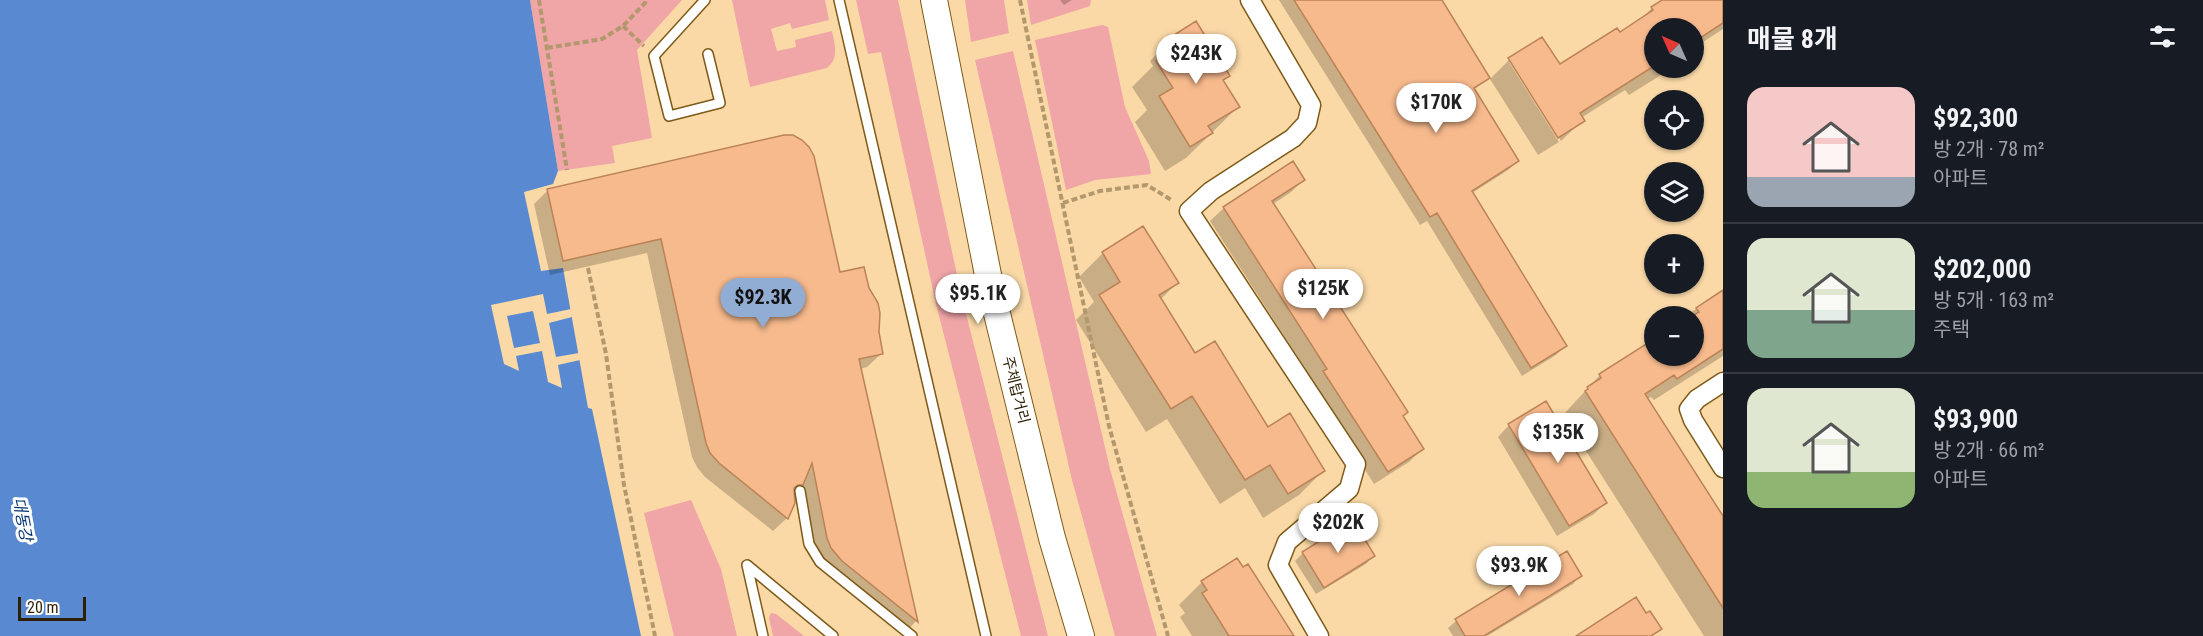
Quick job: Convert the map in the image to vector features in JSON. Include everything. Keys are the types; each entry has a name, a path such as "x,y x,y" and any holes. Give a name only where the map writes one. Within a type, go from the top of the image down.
{"main road":[{"name":"주체탑거리","path":"934,0 990,285 1052,538 1081,636"}],"street":[{"path":"1250,0 1311,105 1306,123 1293,138 1211,191 1189,211 1356,464 1348,489 1287,542 1278,566 1319,636"},
{"path":"1723,382 1697,399 1689,409 1693,420 1723,468"}],"lane":[{"path":"705,0 654,56 669,116 720,104 708,54"},
{"path":"839,0 986,636"},
{"path":"800,491 809,544 820,562 912,636"},
{"path":"763,636 747,565 833,636"}],"path":[{"path":"539,0 567,170"},
{"path":"547,48 602,39 623,26 646,0"},
{"path":"1020,0 1109,426 1168,636"},
{"path":"623,26 654,56"},
{"path":"1063,202 1100,191 1147,185 1189,211"},
{"path":"588,268 606,354 624,485 656,636"}],"shaded area":[{"path":"530,0 682,0 637,50 652,138 612,146 615,163 558,171"},
{"path":"732,0 825,0 829,20 792,29 790,23 771,29 777,51 796,47 795,40 832,31 835,56 831,64 827,68 750,87"},
{"path":"856,0 898,0 962,298 1048,636 1021,636 936,304 881,52 868,54"},
{"path":"965,0 1004,0 1009,33 971,42"},
{"path":"1027,0 1091,0 1090,6 1031,25"},
{"path":"1102,25 1108,27 1125,107 1149,161 1151,174 1095,180 1066,190 1035,40"},
{"path":"1013,51 1110,469 1157,636 1115,636 1072,480 975,60"},
{"path":"691,500 721,569 737,636 674,636 644,513"},
{"path":"771,613 776,614 804,636 773,636 769,618"}],"water":[{"name":"대동강","path":"0,0 530,0 558,171 553,184 524,192 541,271 563,268 588,408 592,409 641,636 0,636"}],"pier":[{"path":"543,294 547,314 571,309 572,317 549,323 556,357 579,353 580,360 558,365 562,388 548,382 542,351 516,356 519,371 504,364 491,305","holes":["533,311 540,343 514,348 507,316"]}],"building":[{"path":"1294,0 1442,0 1490,78 1474,88 1519,161 1472,191 1567,346 1531,368 1437,213 1430,217"},
{"path":"1662,0 1723,0 1723,23 1704,35 1704,18 1644,18 1644,72 1580,113 1585,121 1558,138 1508,58 1542,37 1560,64 1617,28 1620,32 1653,10 1651,7"},
{"path":"1196,21 1230,76 1223,80 1240,107 1208,126 1213,133 1190,147 1159,96 1173,88 1156,61 1180,46 1174,35"},
{"path":"784,135 793,135 802,140 814,156 840,272 864,267 869,288 878,303 879,332 883,354 859,359 918,622 842,561 831,548 812,463 803,485 794,488 795,503 788,519 719,463 710,453 661,239 563,261 547,189"},
{"path":"1293,161 1305,180 1272,201 1408,412 1403,416 1424,449 1388,472 1323,371 1327,369 1223,207"},
{"path":"1143,226 1179,283 1159,295 1195,353 1215,341 1268,427 1290,413 1325,471 1288,494 1270,465 1245,480 1192,396 1171,409 1099,295 1120,282 1102,252"},
{"path":"1723,290 1723,349 1704,361 1704,306 1699,306"},
{"path":"1644,345 1644,366 1697,366 1677,379 1674,375 1645,394 1723,516 1723,608 1585,391 1587,387 1601,378 1599,374"},
{"path":"1546,401 1607,503 1569,526 1508,424"},
{"path":"1353,520 1375,556 1324,588 1302,552"},
{"path":"1567,551 1582,576 1484,636 1465,636 1455,619"},
{"path":"1237,558 1243,567 1248,564 1294,636 1229,636 1202,593 1207,590 1201,581"},
{"path":"1636,597 1646,613 1650,611 1662,629 1651,636 1576,636"}]}
